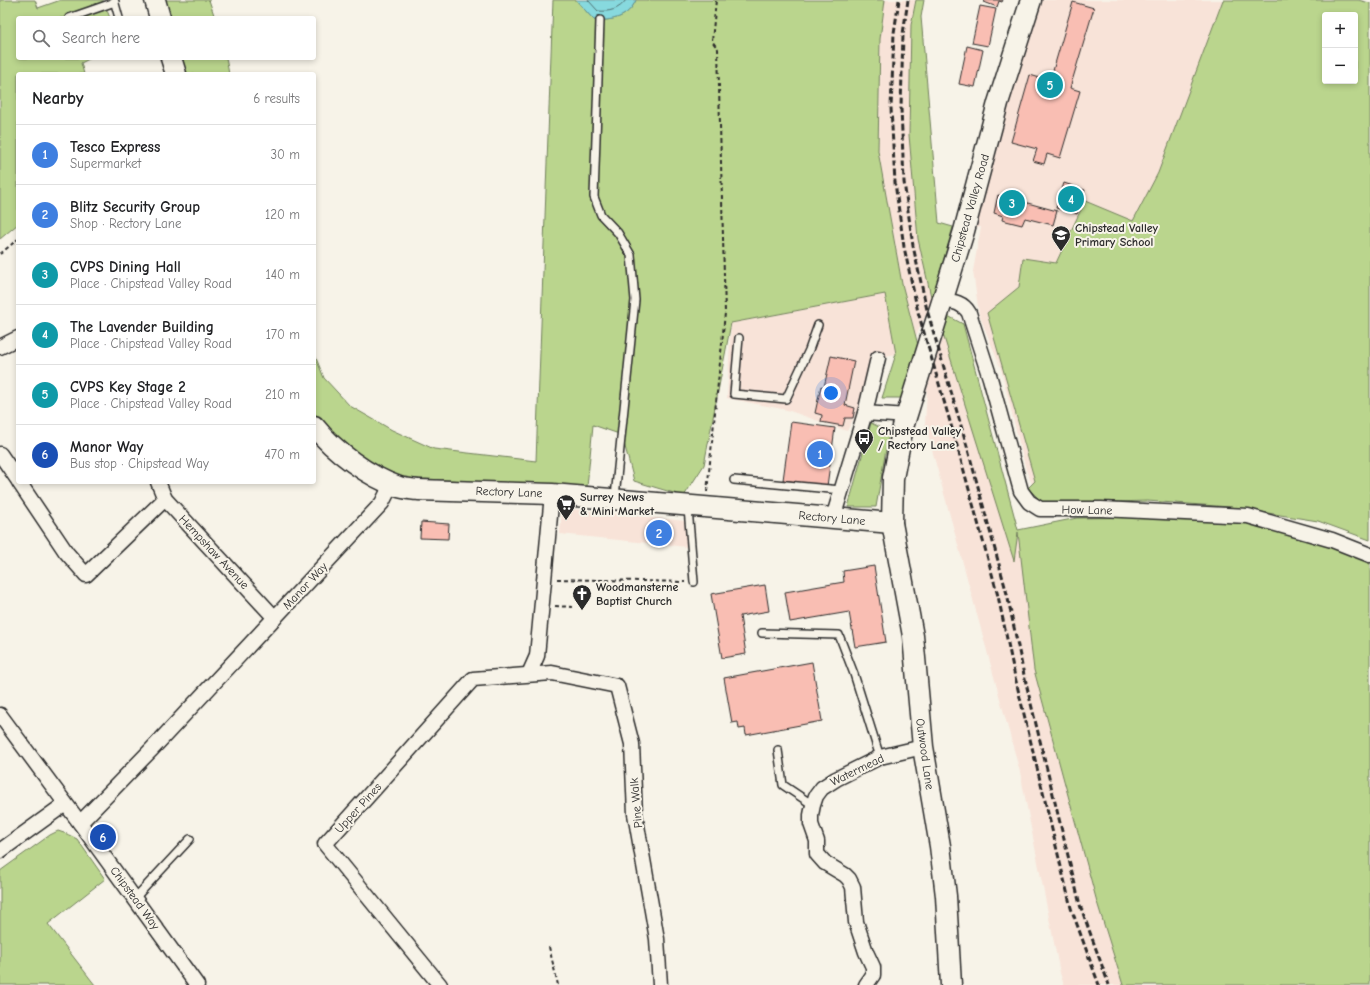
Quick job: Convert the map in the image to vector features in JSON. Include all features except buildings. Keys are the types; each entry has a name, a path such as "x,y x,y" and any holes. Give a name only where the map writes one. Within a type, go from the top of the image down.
{"main road":[{"path":"155,0 159,16"},
{"name":"Chipstead Valley Road","path":"892,523 893,478 897,453 964,231 1000,96 1031,0"},
{"path":"172,60 175,72"},
{"name":"Rectory Lane","path":"316,428 344,455 376,476 401,488 418,490 552,494 892,523"},
{"name":"Outwood Lane","path":"892,523 913,636 923,747 940,846 951,985"}],"street":[{"name":"How Lane","path":"943,301 953,301 960,304 966,307 969,313 990,378 1021,491 1029,502 1040,509 1101,509 1248,516 1332,540 1370,555"},
{"path":"0,347 16,339"},
{"path":"833,518 865,413 878,358"},
{"path":"865,413 907,416"},
{"path":"0,454 16,478"},
{"name":"Manor Way","path":"80,823 276,618 382,503 387,493 388,482"},
{"path":"20,484 66,552 86,575 165,498"},
{"name":"Hempshaw Avenue","path":"159,484 165,498 276,618"},
{"path":"530,674 537,656 552,494"},
{"path":"537,656 552,673"},
{"name":"Pine Walk","path":"530,674 552,673 617,686 632,744 635,814 657,939 660,985"},
{"name":"Upper Pines","path":"440,985 325,844 472,679 530,674"},
{"name":"Chipstead Way","path":"0,715 197,985"},
{"name":"Watermead","path":"866,985 873,975 873,967 866,952 856,922 853,887 845,875 825,863 817,854 817,841 811,824 813,805 816,796 822,788 829,783 880,757 923,747"},
{"path":"0,851 65,804"}],"lane":[{"path":"74,16 114,1 118,16"},
{"path":"600,20 594,197 601,215 618,233 631,255 635,300 615,499"},
{"path":"739,338 734,394 786,399 809,350 818,325"},
{"path":"734,480 841,490"},
{"path":"694,582 697,506"},
{"path":"762,633 839,636 854,674 880,757"},
{"path":"778,750 783,785 813,805"},
{"path":"135,898 190,839"}],"path":[{"path":"697,506 725,313 718,49 712,41 716,0"},
{"path":"0,254 16,241"},
{"path":"544,579 694,582"},
{"path":"542,604 573,608"},
{"path":"549,947 558,985"}],"shaded area":[{"path":"885,0 916,0 911,25 909,135 918,239 932,301 916,336 902,284 878,151 880,39"},
{"name":"Chipstead Valley Primary School","path":"1031,0 1246,0 1108,500 1038,498 1026,470 1001,369 979,314 973,271 981,227 964,231"},
{"path":"886,294 896,354 886,356 847,431 787,410 727,398 731,323"},
{"path":"946,315 963,324 1018,530 1034,670 1097,902 1123,985 1064,985 1060,973 1020,772 925,424 927,390"},
{"path":"562,508 685,521 687,547 560,534"}],"green space":[{"path":"0,0 35,0 38,8 61,0 103,0 109,16 16,16 16,60 87,60 81,63 83,72 16,72 16,226 0,239"},
{"path":"161,0 209,0 214,16 165,16"},
{"path":"553,0 576,0 594,20 607,20 624,15 633,6 636,0 885,0 880,39 878,151 902,284 919,349 901,398 882,398 896,354 885,294 731,323 704,465 684,496 634,481 622,435 593,425 587,487 404,478 375,467 343,447 319,422 316,417 316,358 324,378 350,406 392,430 434,449 536,461"},
{"path":"916,0 924,0 921,17 939,223 953,227 932,301 918,239 909,135 911,25"},
{"path":"1223,0 1358,0 1370,3 1370,540 1318,521 1230,507 1147,501 1044,504 1028,488 1035,481 987,313 1019,287 1023,258 1056,263 1085,201 1133,221 1158,173"},
{"path":"176,60 226,60 229,72 180,72"},
{"path":"946,315 963,324 1018,530 1077,518 1248,516 1370,555 1370,985 1123,985 1097,902 1034,670 1018,532 1014,561 942,331"},
{"path":"871,423 889,432 876,507 848,507"},
{"path":"58,831 77,839 105,879 48,924 95,985 0,985 0,871 50,835"}],"water":[{"path":"576,0 636,0 629,11 624,15 607,20 594,20"}],"railway":[{"path":"899,0 894,33 891,108 895,183 904,247 918,312 958,449 998,596 1015,677 1071,908 1099,985"},
{"path":"908,0 903,34 901,108 904,182 913,246 927,310 967,446 1007,594 1024,675 1080,905 1109,985"}],"place":[{"name":"CVPS Key Stage 2","path":"1050,85"},
{"name":"The Lavender Building","path":"1071,199"},
{"name":"CVPS Dining Hall","path":"1012,203"},
{"name":"Chipstead Valley Primary School","path":"1061,252"},
{"name":"Tesco Express","path":"820,454"},
{"name":"Chipstead Valley / Rectory Lane","path":"864,455"},
{"name":"Surrey News & Mini Market","path":"566,521"},
{"name":"Blitz Security Group","path":"659,533"},
{"name":"Woodmansterne Baptist Church","path":"582,611"},
{"name":"Manor Way","path":"103,837"}]}
